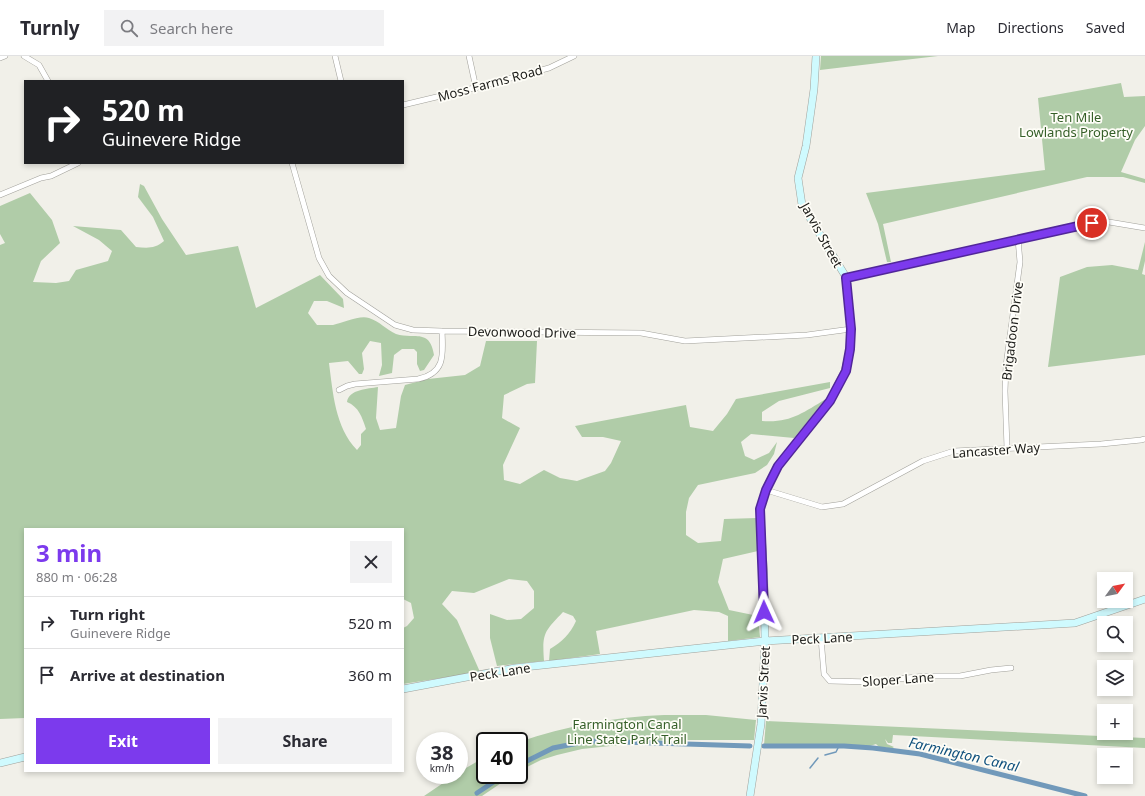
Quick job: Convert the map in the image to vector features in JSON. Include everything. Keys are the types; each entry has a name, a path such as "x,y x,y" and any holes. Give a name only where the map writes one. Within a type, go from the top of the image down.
{"street":[{"path":"0,58 5,56"},
{"path":"24,56 39,65 47,80"},
{"path":"335,56 341,80"},
{"path":"469,56 476,88"},
{"name":"Moss Farms Road","path":"404,105 476,88 549,68 574,56"},
{"name":"Jarvis Street","path":"750,796 761,724 765,640 764,577 760,509 766,490 778,466 830,401 846,371 850,349 851,329 846,278 802,205 798,178 807,139 814,89 816,56"},
{"path":"0,195 41,178 51,176 76,164"},
{"name":"Devonwood Drive","path":"292,164 319,258 329,276 347,293 394,325 413,330 442,331 641,333 685,341 807,335 851,329"},
{"path":"846,278 1081,224 1103,221 1145,228"},
{"name":"Brigadoon Drive","path":"1007,448 1005,390 1006,366 1020,262 1018,239"},
{"path":"339,390 355,384 418,379 433,374 442,362 442,331"},
{"name":"Lancaster Way","path":"766,490 822,507 843,504 923,461 954,451 1101,444 1145,439"},
{"name":"Peck Lane","path":"404,689 515,668 765,640 1075,623 1145,599"},
{"name":"Sloper Lane","path":"821,638 824,674 830,681 872,682 924,676 960,676 1011,668"},
{"path":"0,763 24,757"}],"green space":[{"path":"821,56 938,56 820,70"},
{"name":"Ten Mile Lowlands Property","path":"1121,83 1124,97 1145,96 1145,126 1135,140 1121,172 1145,179 1145,183 1123,177 1087,177 883,224 891,262 887,262 878,224 866,193 1045,170 1038,98"},
{"path":"140,184 144,186 162,219 186,255 238,246 256,308 320,275 343,299 344,308 327,301 314,301 308,313 317,325 333,325 356,318 365,317 376,321 396,334 420,336 429,341 434,355 424,370 420,371 417,364 417,352 414,349 402,349 394,355 392,373 379,376 382,365 381,343 370,341 362,353 364,369 362,374 359,374 348,361 329,363 336,409 344,431 357,450 361,445 361,434 366,429 357,410 347,402 351,394 360,390 378,387 376,418 380,430 396,428 401,396 405,385 428,379 465,375 480,366 486,341 537,341 535,383 527,384 504,395 502,418 520,428 503,465 504,480 520,484 544,470 560,478 577,481 605,471 611,463 621,441 603,437 582,437 575,426 686,405 690,427 713,431 727,414 736,399 830,382 830,388 779,401 762,412 762,421 789,419 803,413 826,399 794,438 751,434 741,442 745,456 754,460 769,453 777,442 774,454 767,465 755,473 698,485 689,498 686,512 686,535 698,543 721,541 724,519 757,518 758,551 723,559 718,582 729,610 758,616 760,637 728,641 728,616 719,612 694,610 596,631 600,654 549,661 550,649 565,637 576,621 573,616 563,612 548,629 544,638 544,661 497,666 490,638 490,614 507,620 521,619 534,608 534,591 527,581 509,579 474,593 452,591 442,604 457,620 480,672 404,684 404,628 414,618 411,603 404,600 404,528 24,528 24,718 0,719 0,245 5,243 0,234 0,206 30,193 52,220 60,243 41,261 33,282 56,283 69,281 76,270 108,261 112,251 99,240 73,226 121,230 136,247 154,247 164,241 153,217 138,197"},
{"path":"1145,242 1145,261 1142,274 1145,275 1145,355 1048,367 1060,277 1087,267 1112,265 1138,270"},
{"name":"Farmington Canal Line State Park Trail","path":"706,715 756,720 754,740 667,740 582,749 541,760 528,766 528,739 554,731 590,723 645,716"},
{"path":"766,721 1097,736 1097,740 1133,740 1133,737 1145,738 1145,748 893,735 892,743 888,743 885,739 887,744 894,747 891,749 885,747 881,749 876,744 867,747 848,744 793,745 787,747 764,745"},
{"path":"476,762 476,784 500,784 482,796 424,796 442,784 468,784 468,767"}],"waterway":[{"name":"Farmington Canal","path":"528,760 553,748 589,741 750,746"},
{"name":"Farmington Canal","path":"764,746 844,746 920,754 1085,796"},
{"path":"825,755 836,752 839,746"},
{"path":"810,768 818,758"},
{"name":"Farmington Canal","path":"477,793 490,784"}],"route":[{"path":"764,612 764,577 760,509 766,490 778,466 830,401 846,371 850,349 851,329 846,278 1081,224 1092,223"}]}
